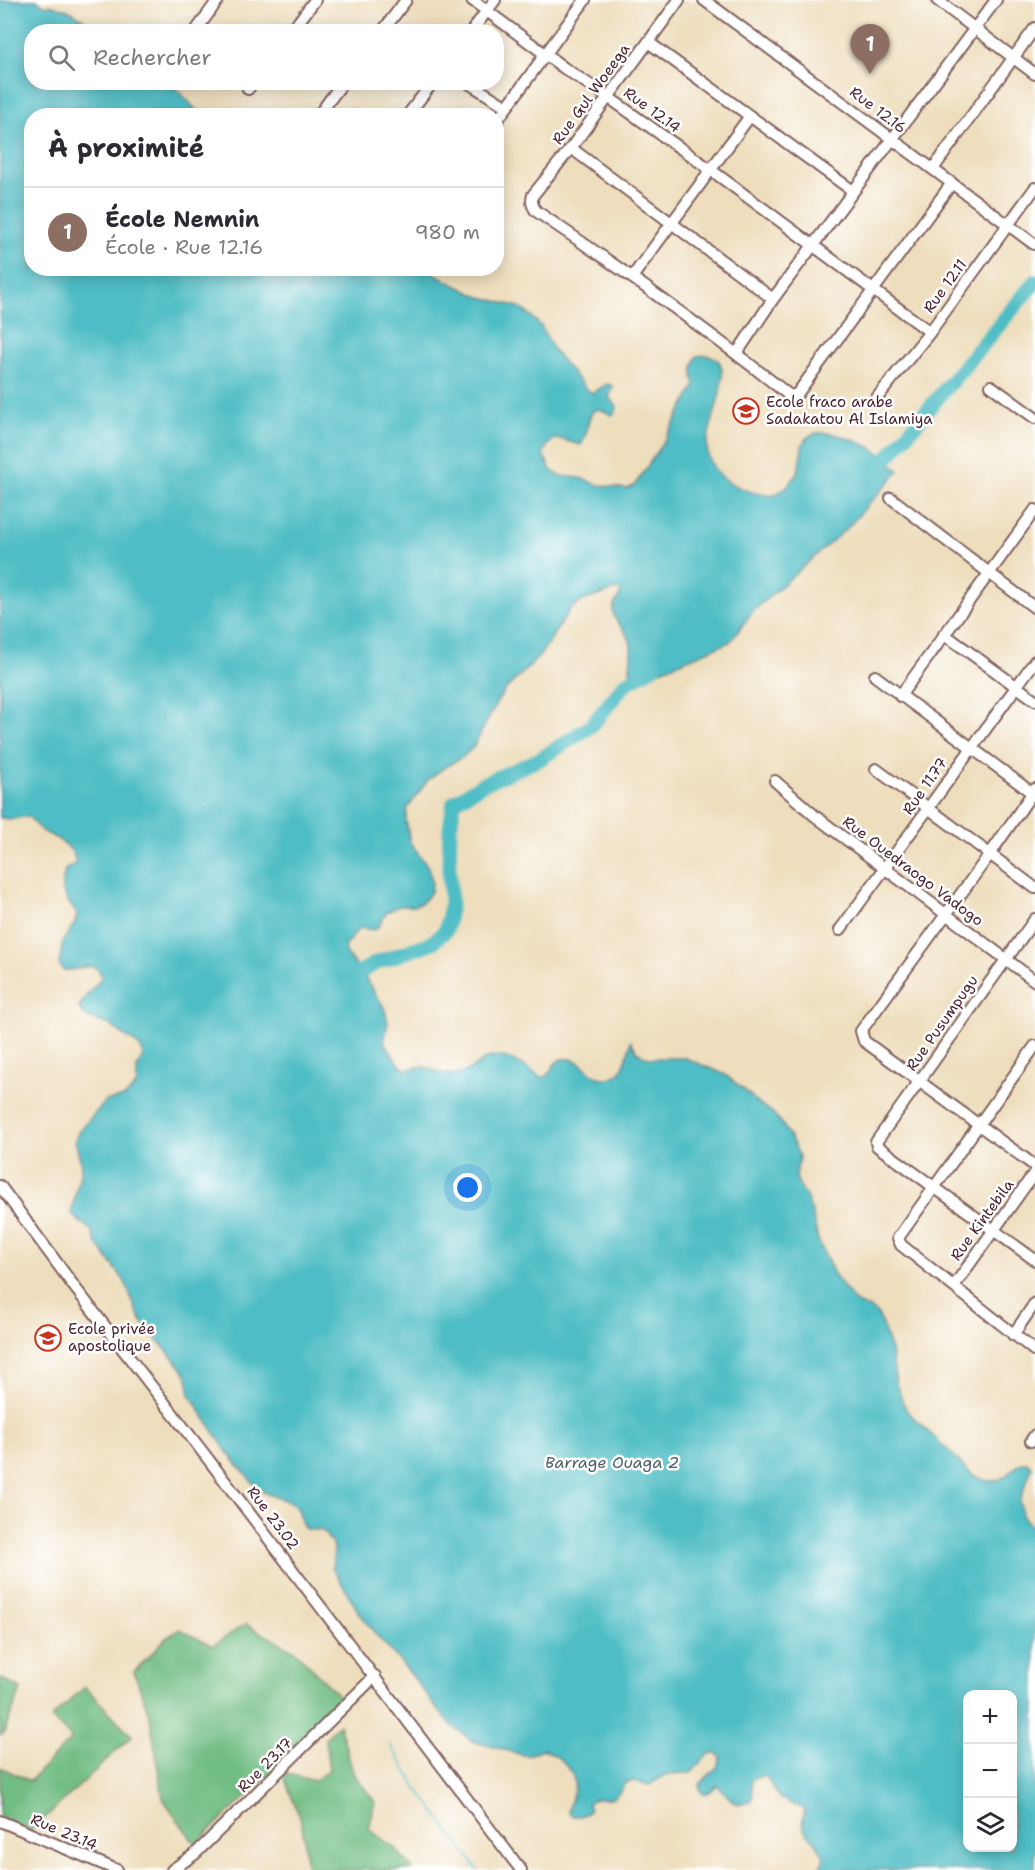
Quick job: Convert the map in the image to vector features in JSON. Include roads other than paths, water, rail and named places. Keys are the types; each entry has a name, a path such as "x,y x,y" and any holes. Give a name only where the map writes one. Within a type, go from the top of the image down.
{"street":[{"path":"201,24 218,0"},
{"path":"297,24 315,0"},
{"path":"390,24 406,0"},
{"name":"Rue 12.14","path":"472,0 711,170 930,332"},
{"path":"477,24 495,0"},
{"path":"504,111 585,0"},
{"name":"Rue Gul Woeega","path":"633,276 536,211 532,206 533,195 571,148 680,0"},
{"name":"Rue 12.16","path":"704,0 1034,244"},
{"path":"937,0 1035,74"},
{"path":"737,353 773,299 996,0"},
{"path":"933,169 1035,28"},
{"path":"648,42 853,191"},
{"path":"324,108 338,90"},
{"path":"413,108 427,90"},
{"path":"480,90 507,107"},
{"path":"750,116 633,276 737,353 790,396 795,396 952,183"},
{"path":"571,148 773,299"},
{"name":"Rue 12.11","path":"876,399 930,332 1035,188"},
{"path":"991,386 1035,418"},
{"path":"891,498 1035,608"},
{"path":"900,696 988,573 1035,512"},
{"path":"944,634 1035,700"},
{"name":"Rue 11.77","path":"840,930 1035,661"},
{"path":"875,676 970,748 1034,792 861,1031 861,1038 1035,1166"},
{"path":"876,769 1035,888"},
{"name":"Rue Ouedraogo Vadogo","path":"775,781 815,816 1035,981"},
{"name":"Rue Pusumpugu","path":"934,1186 876,1144 876,1139 920,1082 1035,919"},
{"path":"1035,1046 898,1235 901,1245 1035,1351"},
{"name":"Rue Kintebila","path":"954,1286 1035,1172"},
{"name":"Rue 23.02","path":"0,1186 76,1289 375,1676 521,1870"},
{"path":"934,1186 1035,1260"},
{"path":"1013,1335 1035,1304"},
{"name":"Rue 23.17","path":"172,1870 204,1845 375,1676"},
{"name":"Rue 23.14","path":"0,1821 117,1870"}],"water":[{"name":"Barrage Ouaga 2","path":"0,0 37,0 44,5 67,10 90,24 24,24 24,90 178,90 195,108 24,108 24,276 439,276 478,296 519,307 531,316 541,326 554,351 587,390 593,393 607,384 613,386 609,398 617,406 616,412 612,415 599,409 593,411 581,445 559,439 550,442 547,447 543,454 551,470 560,476 580,478 599,485 627,489 635,485 662,444 695,386 693,371 697,356 712,356 720,363 722,375 721,389 708,436 709,458 721,476 740,488 772,496 782,490 797,473 802,446 808,437 823,433 842,436 870,447 899,471 848,527 753,611 730,642 642,678 630,670 631,644 613,612 621,591 618,589 583,601 571,608 539,657 507,688 497,702 474,746 463,757 428,780 407,809 406,820 410,843 429,868 432,881 431,892 423,902 413,906 399,906 387,912 374,930 359,928 345,947 347,955 361,971 384,1007 388,1022 384,1042 398,1063 406,1070 426,1067 441,1073 459,1074 484,1060 499,1056 515,1061 543,1078 562,1059 576,1061 598,1076 612,1077 622,1069 631,1041 638,1053 649,1058 685,1058 724,1074 756,1102 772,1112 783,1125 799,1157 796,1177 812,1212 818,1240 835,1276 855,1302 879,1316 891,1351 896,1384 907,1411 966,1470 979,1478 997,1480 1022,1462 1027,1462 1032,1467 1020,1501 1022,1515 1035,1531 1035,1870 820,1870 824,1857 802,1824 805,1809 781,1798 764,1775 751,1780 753,1795 751,1801 745,1803 735,1803 717,1785 710,1792 703,1794 700,1784 717,1767 721,1757 715,1753 709,1754 691,1773 667,1774 649,1785 633,1781 625,1783 615,1797 594,1800 588,1803 590,1810 588,1812 574,1816 568,1813 573,1792 573,1775 555,1755 543,1749 527,1756 472,1741 453,1726 435,1707 357,1609 332,1567 334,1548 323,1531 305,1529 299,1511 292,1503 265,1493 254,1484 227,1452 190,1395 187,1376 143,1323 124,1280 96,1243 92,1231 72,1215 81,1163 75,1140 79,1131 106,1101 124,1097 132,1090 137,1084 137,1069 143,1056 141,1048 134,1042 108,1024 83,1015 79,1007 102,977 95,967 63,970 59,964 63,941 75,923 77,914 64,894 65,870 76,863 72,852 65,844 41,830 28,816 13,819 0,818"}],"waterway":[{"path":"873,475 1035,282"},
{"path":"345,981 376,963 433,942 446,930 451,904 450,828 454,802 483,784 540,759 591,726 625,684 655,666"},
{"path":"390,1744 417,1788 478,1870"}],"place":[{"name":"École Nemnin","path":"870,74"},
{"name":"Ecole fraco arabe Sadakatou Al Islamiya","path":"746,411"},
{"name":"Ecole privée apostolique","path":"48,1338"}]}
